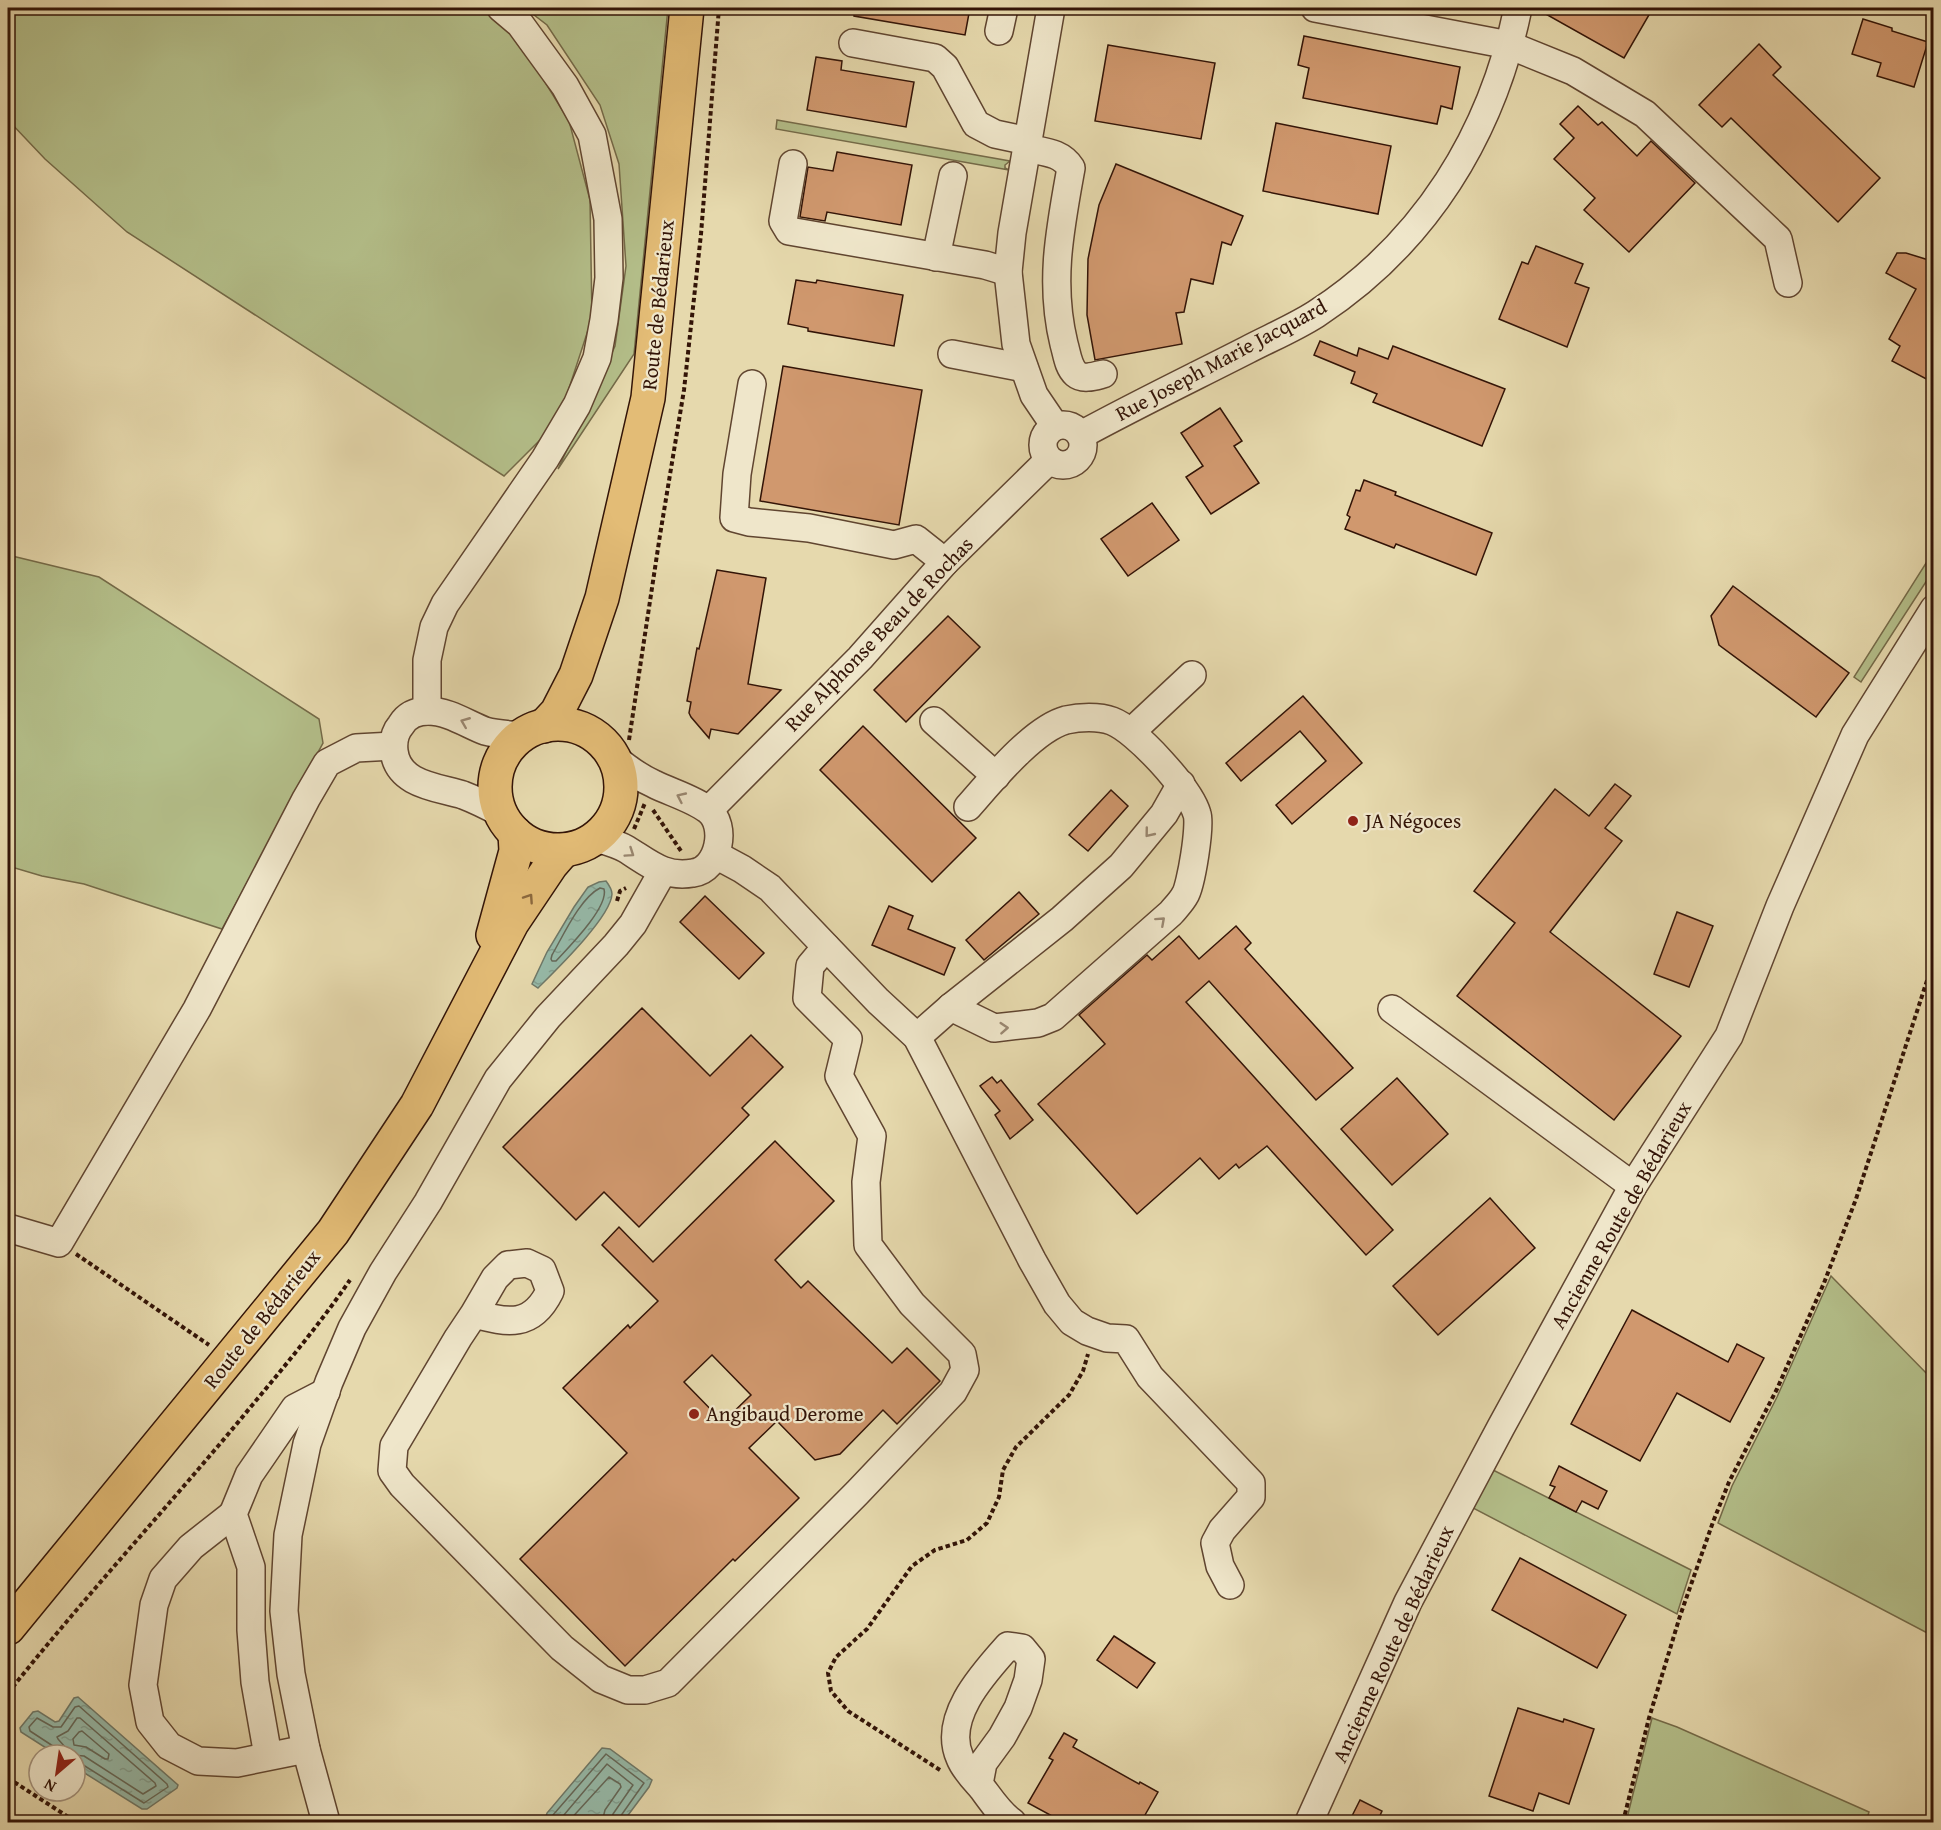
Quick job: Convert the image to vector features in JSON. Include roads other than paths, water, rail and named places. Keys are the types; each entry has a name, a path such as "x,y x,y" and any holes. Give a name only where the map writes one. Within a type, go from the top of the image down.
{"main road":[{"name":"Route de Bédarieux","path":"612,746 588,706 602,598 648,398 687,8"},
{"name":"Route de Bédarieux","path":"533,731 557,712 576,675 602,598"},
{"path":"561,724 579,728 612,746 620,772 622,791 618,809 609,825 596,838 581,846 564,850 546,849 530,843 508,823 496,796 496,779 500,763 509,748 533,731 561,724"},
{"name":"Route de Bédarieux","path":"479,985 516,851 508,823"},
{"name":"Route de Bédarieux","path":"8,1628 339,1222 417,1105 512,924 551,865 564,850"}],"street":[{"path":"427,711 427,660 434,627 445,604 545,459 577,405 597,358 609,278 608,219 592,135 565,86 520,24 501,8"},
{"path":"1051,8 1012,232 1008,272 1016,344 1034,395 1055,426"},
{"path":"1315,8 1509,45 1573,71 1645,114 1778,239 1788,283"},
{"name":"Rue Joseph Marie Jacquard","path":"1081,435 1314,315 1368,276 1406,238 1462,161 1486,109 1509,45 1518,8"},
{"path":"853,43 935,58 945,67 976,124 995,134 1058,155 1066,161 1071,168 1056,257 1060,326 1069,363 1077,375 1086,377 1103,374"},
{"path":"793,164 783,221 789,231 985,265 1008,272"},
{"path":"936,257 953,176"},
{"path":"952,354 1024,368"},
{"path":"752,384 737,474 734,518 749,522 809,528 894,545 916,539 945,562"},
{"path":"1055,426 1070,426 1081,435 1083,449 1076,461 1062,465 1049,460 1043,445 1044,438 1055,426"},
{"name":"Rue Alphonse Beau de Rochas","path":"709,810 860,658 945,562 1049,460"},
{"name":"Ancienne Route de Bédarieux","path":"1309,1822 1408,1602 1501,1427 1633,1186 1729,1035 1780,906 1855,735 1934,609"},
{"path":"1131,732 1192,675"},
{"path":"508,823 464,796 428,787 405,774 395,757 393,746 396,733 409,716 427,711 438,712 487,731 533,731"},
{"path":"951,1007 994,1028 1038,1023 1053,1017 1171,913 1187,893 1197,839 1198,815 1181,784 1131,732 1111,720 1089,717 1066,720 1050,727 1012,757 968,807"},
{"path":"934,721 996,776"},
{"path":"8,1228 59,1243 197,1009 327,763 356,748 393,746"},
{"path":"596,838 625,848 644,862 663,871 680,874 695,873 707,867 716,855 717,828 709,810 632,772 612,746"},
{"path":"917,1037 951,1007 1062,919 1121,866 1164,814 1181,784"},
{"path":"716,855 770,888 878,1001 917,1037 1057,1304 1072,1322 1092,1333 1107,1338 1126,1339 1150,1377 1251,1483 1251,1497 1222,1530 1215,1543 1220,1566 1230,1585"},
{"path":"326,1822 306,1749 291,1674 284,1611 288,1535 307,1444 352,1328 383,1272 428,1202 498,1079 548,1017 622,938 647,903 663,871"},
{"path":"474,1314 394,1446 392,1471 402,1485 562,1648 601,1679 628,1690 645,1690 668,1683 857,1493 953,1392 965,1370 962,1354 912,1304 868,1245 866,1182 872,1136 839,1076 848,1040 807,998 810,966 826,947"},
{"path":"1392,1010 1633,1186"},
{"path":"306,1749 237,1763 198,1761 169,1746 150,1722 143,1685 154,1605 163,1579 191,1546 233,1514 249,1475 295,1408 326,1392"},
{"path":"233,1514 251,1567 251,1630 255,1682 268,1756"},
{"path":"979,1784 1006,1818 1012,1822"}],"water":[{"path":"606,881 612,894 609,904 593,929 538,988 532,984 547,952 588,887"},
{"path":"78,1697 178,1785 177,1788 147,1809 142,1809 87,1775 87,1743 38,1743 21,1732 20,1728 33,1712 38,1711 55,1722 59,1721 74,1698"},
{"path":"602,1748 610,1749 652,1780 623,1822 544,1822 547,1813"}],"place":[{"name":"JA Négoces","path":"1353,821"},
{"name":"Angibaud Derome","path":"694,1414"}]}
